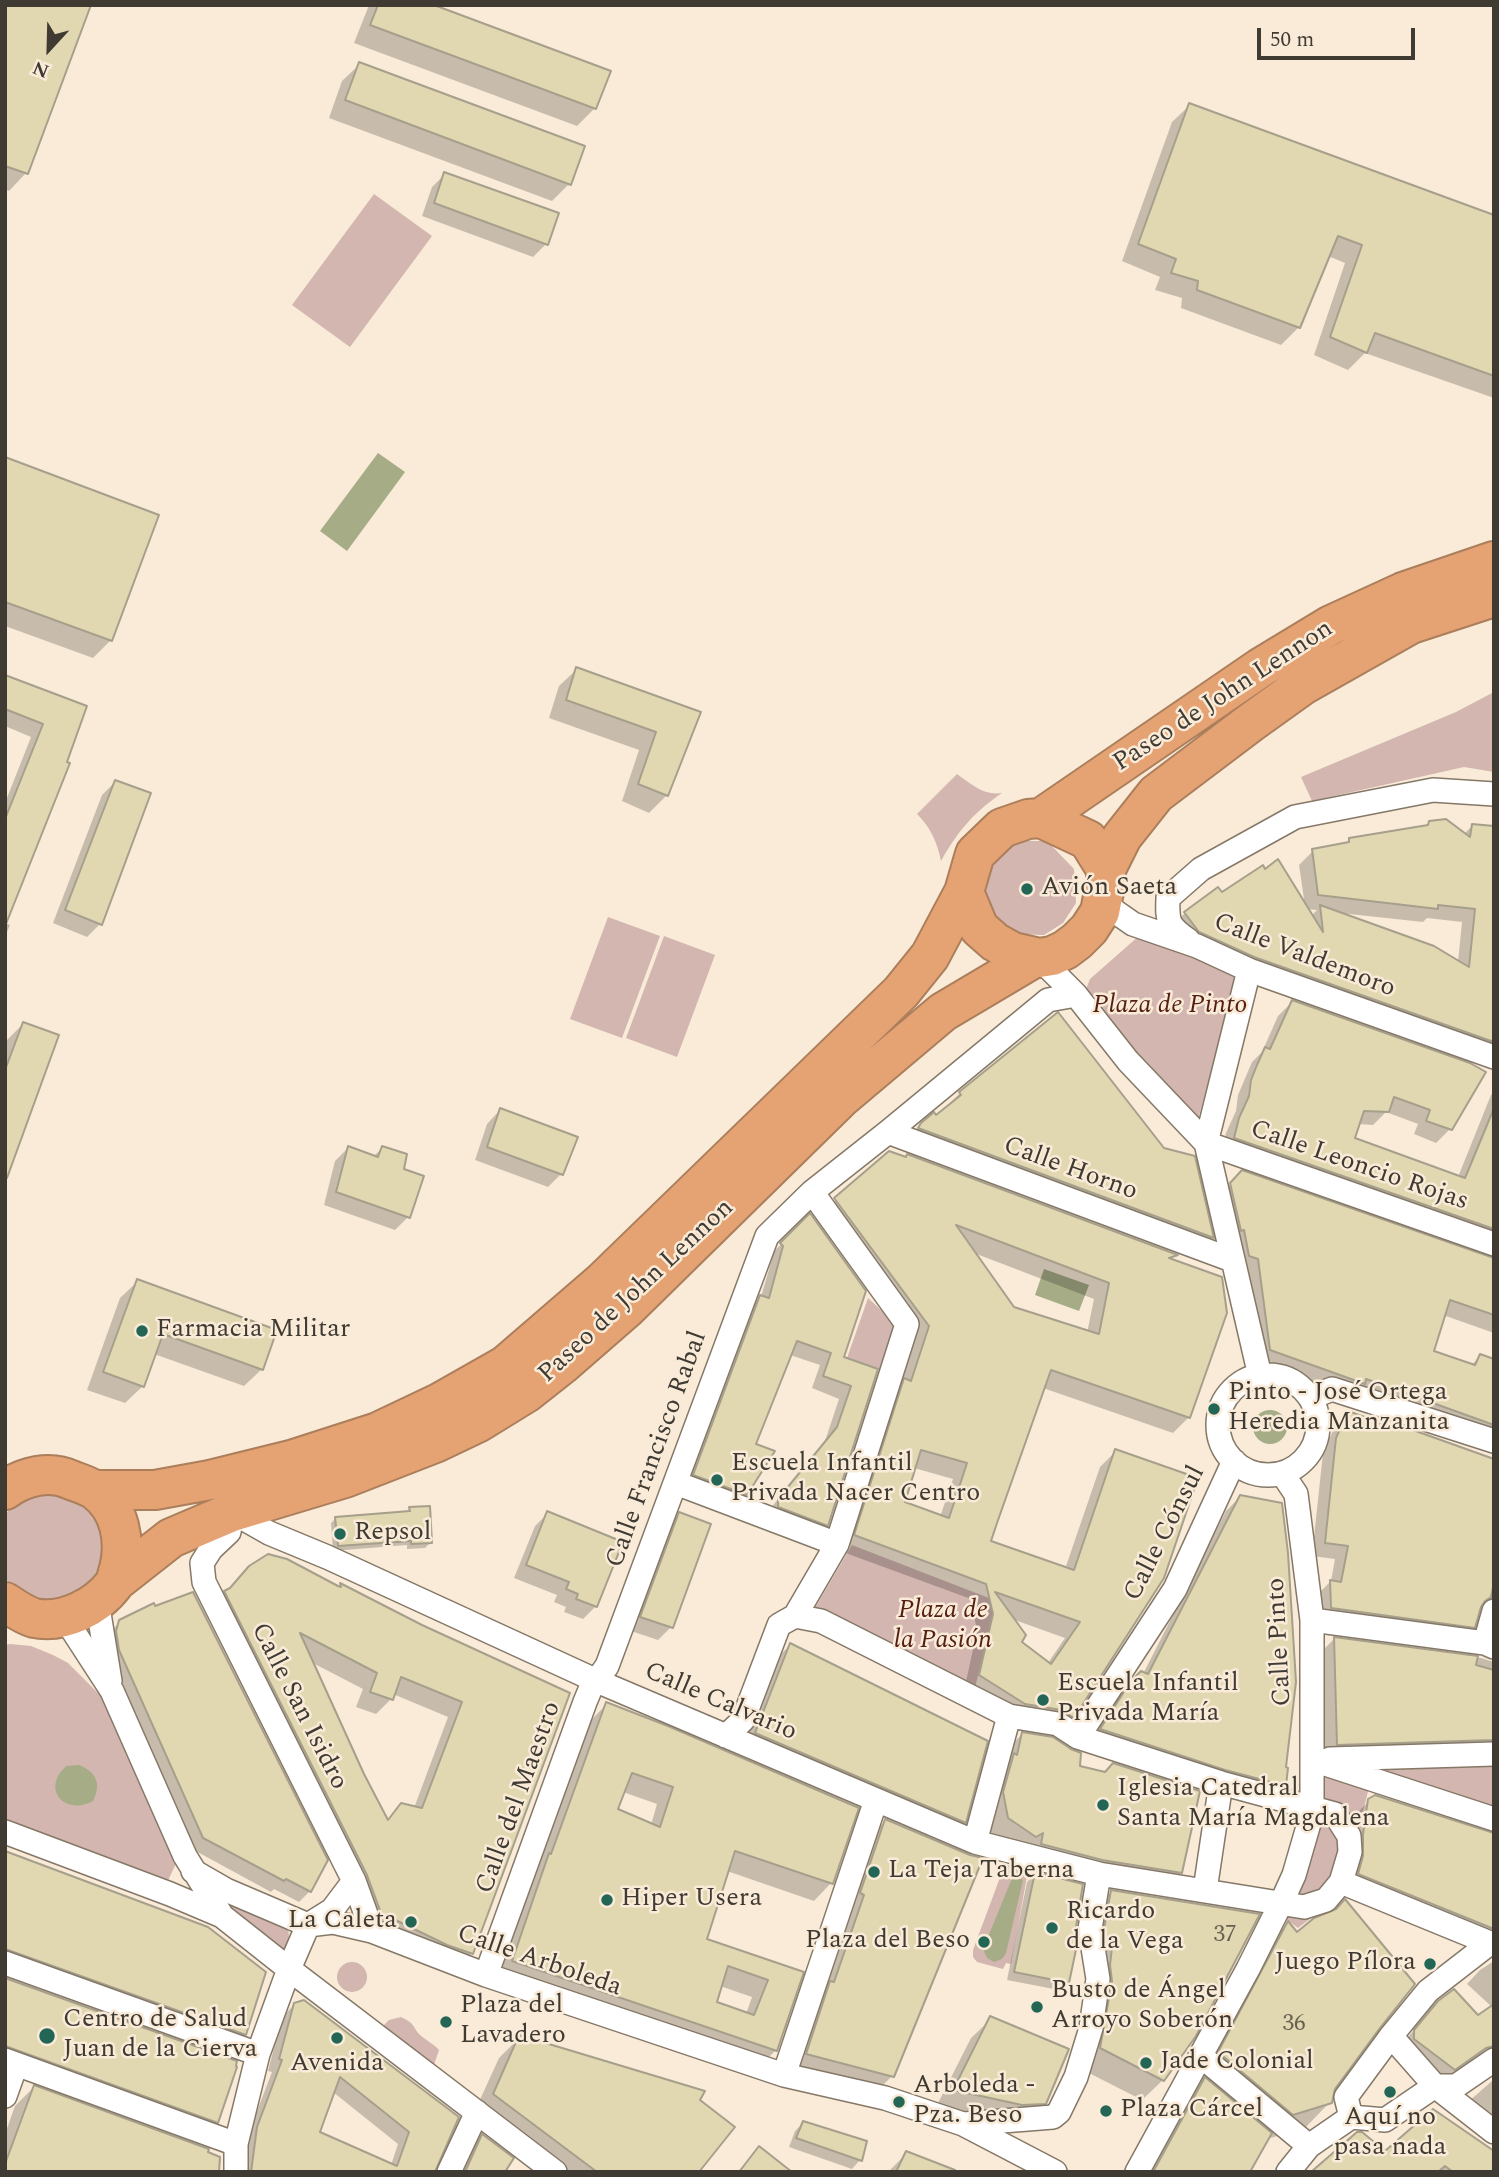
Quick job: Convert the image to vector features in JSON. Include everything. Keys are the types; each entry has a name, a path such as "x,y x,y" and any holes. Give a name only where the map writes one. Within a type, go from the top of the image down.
{"highway":[{"name":"Paseo de John Lennon","path":"1041,818 1260,668 1331,625 1403,592 1494,561"},
{"name":"Paseo de John Lennon","path":"1105,882 1122,837 1156,794 1250,723 1303,685 1411,624 1494,597"},
{"path":"1041,818 1088,840 1105,882 1100,912 1089,929 1077,941 1052,956 1037,958 1013,952 995,942 979,928 964,892 975,855 1002,828 1028,819 1041,818"},
{"name":"Paseo de John Lennon","path":"95,1490 155,1490 291,1460 378,1432 439,1403 506,1365 601,1283 901,992 930,956 964,892"},
{"name":"Paseo de John Lennon","path":"92,1600 171,1538 232,1512 345,1478 435,1443 479,1422 526,1394 626,1309 841,1098 943,1012 1037,958"},
{"path":"5,1490 36,1476 56,1475 95,1490 111,1508 120,1528 123,1551 92,1600 48,1620 31,1617 5,1602"}],"street":[{"path":"1197,946 1173,930 1167,919 1168,898 1201,869 1295,817 1433,790 1494,794"},
{"name":"Calle Valdemoro","path":"1105,882 1113,910 1133,924 1197,946 1250,970 1493,1055"},
{"path":"1037,958 1076,995 1128,1061 1206,1143"},
{"path":"1250,970 1206,1143 1260,1376"},
{"path":"726,1736 743,1720 779,1625 795,1616 836,1544 907,1324 812,1192 1048,1000 1076,995"},
{"name":"Calle Horno","path":"888,1132 1232,1260"},
{"name":"Calle Leoncio Rojas","path":"1206,1143 1494,1244"},
{"name":"Calle Francisco Rabal","path":"597,1681 607,1667 767,1236 812,1192"},
{"path":"1260,1376 1287,1379 1300,1387 1310,1398 1317,1413 1315,1443 1307,1456 1296,1466 1282,1473 1256,1473 1244,1469 1234,1461 1222,1444 1218,1430 1224,1401 1246,1380 1260,1376"},
{"path":"1310,1398 1332,1389 1494,1441"},
{"name":"Calle Cónsul","path":"1078,1737 1175,1589 1234,1461"},
{"name":"Calle Pinto","path":"1137,2172 1248,1969 1282,1900 1294,1875 1312,1810 1311,1620 1296,1494 1282,1473"},
{"path":"676,1483 836,1544"},
{"name":"Calle Calvario","path":"232,1512 269,1533 597,1681 975,1842 1098,1874 1282,1900 1304,1907 1326,1900 1341,1882"},
{"name":"Calle San Isidro","path":"232,1512 229,1532 211,1549 202,1563 204,1582 354,1881 372,1931"},
{"path":"92,1600 112,1691"},
{"path":"92,1600 112,1691 193,1871 222,1916"},
{"path":"1311,1620 1490,1645 1494,1611"},
{"path":"795,1616 821,1621 1009,1716 1058,1724 1078,1737 1312,1810 1335,1814 1349,1836 1350,1853 1341,1882 1492,1943"},
{"name":"Calle del Maestro","path":"486,1975 585,1702 597,1681"},
{"path":"975,1842 1009,1716"},
{"path":"1313,1760 1494,1754"},
{"path":"1313,1760 1494,1819"},
{"path":"1205,1890 1222,1783"},
{"path":"784,2076 876,1800"},
{"path":"5,1832 222,1916 555,2172"},
{"path":"170,1894 193,1871"},
{"name":"Calle Arboleda","path":"193,1871 226,1890 308,1925 332,1922 372,1931 486,1975 784,2076 885,2098 963,2124 1055,2172"},
{"path":"963,2124 1053,2118 1059,2112 1076,2077 1091,2028 1098,1979 1090,1929 1098,1874"},
{"path":"236,2172 236,2144 258,2054 289,1969 308,1925 331,1910 354,1881"},
{"path":"1351,2117 1346,2097 1391,2036 1428,1991 1492,1943"},
{"path":"5,1963 258,2054"},
{"path":"1391,2036 1435,2086 1494,2132"},
{"path":"1200,2056 1309,2146"},
{"path":"1288,2172 1309,2146 1351,2117 1385,2120 1435,2086 1456,2085 1494,2060"},
{"path":"5,2096 11,2062 236,2144"},
{"path":"449,2172 477,2112"}],"green space":[{"path":"374,194 432,236 350,347 292,305"},
{"path":"1494,692 1494,772 1464,767 1312,801 1301,777 1456,712"},
{"path":"957,774 984,791 1002,793 967,823 941,861 933,836 917,814"},
{"path":"1009,841 1047,841 1074,869 1076,903 1063,923 1044,935 1011,934 980,904 981,867"},
{"path":"608,917 660,936 622,1038 570,1019"},
{"name":"Plaza de Pinto","path":"1140,935 1239,973 1198,1119 1134,1055 1084,994 1090,979"},
{"path":"664,936 715,955 677,1057 626,1038"},
{"path":"868,1298 896,1324 882,1370 847,1358"},
{"path":"51,1490 85,1500 107,1528 100,1579 72,1601 34,1601 17,1591 5,1578 5,1515 14,1504"},
{"name":"Plaza de la Pasión","path":"852,1545 989,1598 993,1614 974,1692 812,1613"},
{"path":"5,1645 31,1646 68,1663 101,1696 181,1853 163,1891 5,1824"},
{"path":"1494,1763 1494,1812 1360,1767"},
{"path":"1329,1772 1369,1787 1351,1861 1328,1905 1298,1928 1283,1917 1319,1775"},
{"path":"1005,1864 1028,1871 1011,1964 1006,1963 1003,1969 977,1962 973,1957 973,1950"},
{"path":"229,1905 284,1922 289,1938 284,1953"},
{"path":"352,1962 362,1967 367,1977 362,1987 352,1992 342,1987 337,1977 342,1967"},
{"path":"401,2017 439,2050 434,2065 383,2026 389,2020"}],"shaded area":[{"path":"378,453 405,472 347,551 320,531"},
{"path":"1044,1269 1089,1285 1079,1311 1035,1295"},
{"path":"1270,1410 1282,1415 1287,1427 1282,1439 1270,1444 1258,1439 1253,1427 1258,1415"},
{"path":"79,1765 90,1771 96,1779 97,1789 93,1801 77,1805 64,1802 56,1791 55,1784 66,1766"},
{"path":"1013,1876 1023,1880 1006,1953 1002,1959 994,1962 987,1958 983,1949"}],"building":[{"path":"5,5 91,5 28,174 5,166"},
{"path":"378,5 434,5 611,71 596,109 370,25"},
{"path":"359,62 585,146 571,185 345,100"},
{"path":"1189,103 1494,215 1494,376 1375,333 1367,353 1330,337 1362,245 1338,236 1300,328 1197,290 1198,281 1171,273 1176,259 1138,244"},
{"path":"444,172 559,213 548,245 434,203"},
{"path":"5,457 159,515 112,641 5,602"},
{"path":"576,667 701,712 668,796 638,784 656,732 566,700"},
{"path":"5,675 87,706 67,762 70,763 6,924 5,819 43,724 5,709"},
{"path":"115,780 151,793 102,925 65,910"},
{"path":"1446,819 1470,837 1472,824 1494,826 1494,1040 1254,957 1199,932 1184,912 1218,887 1222,892 1263,865 1265,869 1278,859 1323,932 1320,905 1434,946 1469,967 1475,909 1438,905 1438,909 1318,895 1312,849 1349,842 1349,838 1428,825 1429,821"},
{"path":"1292,1000 1470,1063 1486,1072 1452,1130 1426,1121 1430,1110 1394,1097 1389,1112 1364,1111 1355,1138 1465,1178 1494,1108 1494,1229 1234,1138 1257,1065 1265,1047 1270,1049"},
{"path":"1058,1012 1164,1148 1195,1156 1214,1238 918,1128 934,1112 936,1115 961,1095 959,1092"},
{"path":"23,1022 59,1035 5,1178 5,1070"},
{"path":"500,1108 578,1137 563,1175 487,1147"},
{"path":"348,1146 378,1157 382,1146 407,1154 404,1169 424,1176 410,1218 336,1192"},
{"path":"889,1151 906,1157 907,1154 1178,1255 1169,1258 1222,1277 1227,1313 1190,1418 1051,1370 997,1523 991,1541 1074,1570 1115,1449 1198,1478 1164,1578 1074,1718 1061,1710 1025,1704 979,1675 993,1614 986,1584 854,1535 904,1378 911,1381 929,1326 834,1198","holes":["956,1225 1109,1283 1099,1334 1014,1307","921,1450 967,1463 949,1518 905,1502","995,1592 1080,1622 1051,1664 1022,1642 1026,1635"]},
{"path":"1242,1170 1494,1258 1494,1315 1450,1300 1434,1351 1475,1365 1480,1354 1494,1359 1494,1425 1366,1379 1365,1384 1270,1350 1258,1259 1249,1256 1230,1183"},
{"path":"810,1213 866,1291 844,1357 878,1369 828,1526 778,1507 778,1499 837,1427 851,1386 823,1376 831,1353 797,1341 756,1444 775,1451 747,1495 693,1475 760,1295 769,1298 783,1246 780,1243"},
{"path":"137,1279 277,1330 263,1370 163,1334 144,1387 103,1372"},
{"path":"1348,1411 1398,1429 1399,1425 1494,1459 1494,1583 1491,1597 1481,1607 1475,1628 1331,1608 1330,1580 1341,1582 1348,1546 1325,1543 1336,1438"},
{"path":"1240,1495 1282,1503 1296,1682 1286,1786 1225,1770 1100,1729 1131,1681 1141,1671 1148,1674"},
{"path":"430,1506 432,1543 411,1544 411,1541 338,1546 335,1517 410,1511 409,1507"},
{"path":"547,1511 623,1542 597,1607 576,1599 578,1594 566,1589 569,1582 526,1565"},
{"path":"679,1512 711,1524 673,1628 640,1617"},
{"path":"268,1554 287,1559 338,1586 341,1587 340,1583 422,1625 570,1693 473,1954 447,1945 381,1913 367,1875 224,1591 230,1588 249,1566","holes":["300,1633 377,1673 370,1692 393,1700 401,1677 462,1702 422,1808 401,1803 388,1820 364,1774"]},
{"path":"193,1592 328,1860 311,1892 286,1879 284,1881 203,1838 119,1650 116,1631 119,1620 154,1603 155,1606"},
{"path":"1334,1637 1478,1656 1476,1665 1494,1670 1494,1740 1337,1745"},
{"path":"790,1643 988,1741 966,1823 755,1733"},
{"path":"606,1702 859,1808 833,1884 735,1851 707,1939 804,1972 777,2051 512,1961 549,1853 551,1854","holes":["632,1773 673,1787 660,1827 618,1809","728,1966 768,1980 754,2015 717,2002"]},
{"name":"Iglesia Catedral Santa María Magdalena","path":"1022,1732 1053,1737 1081,1753 1080,1766 1105,1772 1113,1763 1200,1791 1182,1873 1102,1860 1041,1844 1043,1833 1036,1837 1008,1818 1003,1792 1014,1753 1017,1755"},
{"path":"1375,1795 1494,1833 1494,1929 1358,1874 1363,1856 1368,1799"},
{"path":"885,1819 983,1858 894,2077 806,2054 830,1981 834,1982 864,1895 860,1893"},
{"path":"5,1851 208,1927 266,1972 246,2035 5,1949"},
{"name":"Ricardo de la Vega","path":"1035,1872 1083,1884 1076,1927 1078,1940 1069,1983 1014,1972"},
{"path":"1111,1890 1260,1914 1196,2036 1164,2081 1100,2048 1112,1981 1112,1947 1107,1946 1104,1929"},
{"path":"1345,1899 1415,1984 1335,2089 1332,2103 1293,2115 1218,2052 1288,1921 1297,1932 1314,1918 1336,1909"},
{"path":"5,1978 237,2061 218,2123 5,2046"},
{"path":"1454,1989 1478,2015 1494,2004 1494,2046 1486,2048 1455,2070 1414,2039 1414,2030 1438,2001"},
{"path":"304,2000 459,2117 435,2172 251,2172 257,2127 282,2060 279,2059 294,2003","holes":["340,2077 409,2132 397,2166 320,2132"]},
{"path":"990,2016 1069,2049 1046,2104 1022,2105 953,2090"},
{"path":"519,2035 705,2091 700,2100 735,2127 699,2172 597,2172 493,2094"},
{"path":"1205,2077 1272,2133 1250,2172 1153,2172"},
{"path":"34,2085 209,2149 208,2152 220,2157 219,2172 5,2172 5,2164"},
{"path":"1433,2109 1494,2151 1494,2172 1453,2172 1445,2166 1438,2172 1311,2172 1357,2132 1362,2132 1385,2151"},
{"path":"803,2121 867,2141 862,2161 796,2138"},
{"path":"482,2134 514,2158 505,2172 465,2172"},
{"path":"759,2146 792,2172 739,2172"},
{"path":"906,2151 955,2170 955,2172 896,2172"}],"place":[{"name":"Avión Saeta","path":"1027,889"},
{"name":"Farmacia Militar","path":"142,1331"},
{"name":"Pinto - José Ortega Heredia Manzanita","path":"1214,1409"},
{"name":"Escuela Infantil Privada Nacer Centro","path":"717,1480"},
{"name":"Repsol","path":"340,1534"},
{"name":"Escuela Infantil Privada María","path":"1043,1700"},
{"name":"Iglesia Catedral Santa María Magdalena","path":"1103,1805"},
{"name":"La Teja Taberna","path":"874,1872"},
{"name":"Hiper Usera","path":"607,1900"},
{"name":"La Caleta","path":"411,1922"},
{"name":"Ricardo de la Vega","path":"1052,1928"},
{"name":"Plaza del Beso","path":"984,1942"},
{"name":"Juego Pílora","path":"1430,1964"},
{"name":"Busto de Ángel Arroyo Soberón","path":"1037,2007"},
{"name":"Plaza del Lavadero","path":"446,2022"},
{"name":"Centro de Salud Juan de la Cierva","path":"47,2036"},
{"name":"Avenida","path":"337,2038"},
{"name":"Jade Colonial","path":"1146,2063"},
{"name":"Aquí no pasa nada","path":"1390,2092"},
{"name":"Arboleda - Pza. Beso","path":"899,2102"},
{"name":"Plaza Cárcel","path":"1106,2111"}]}
